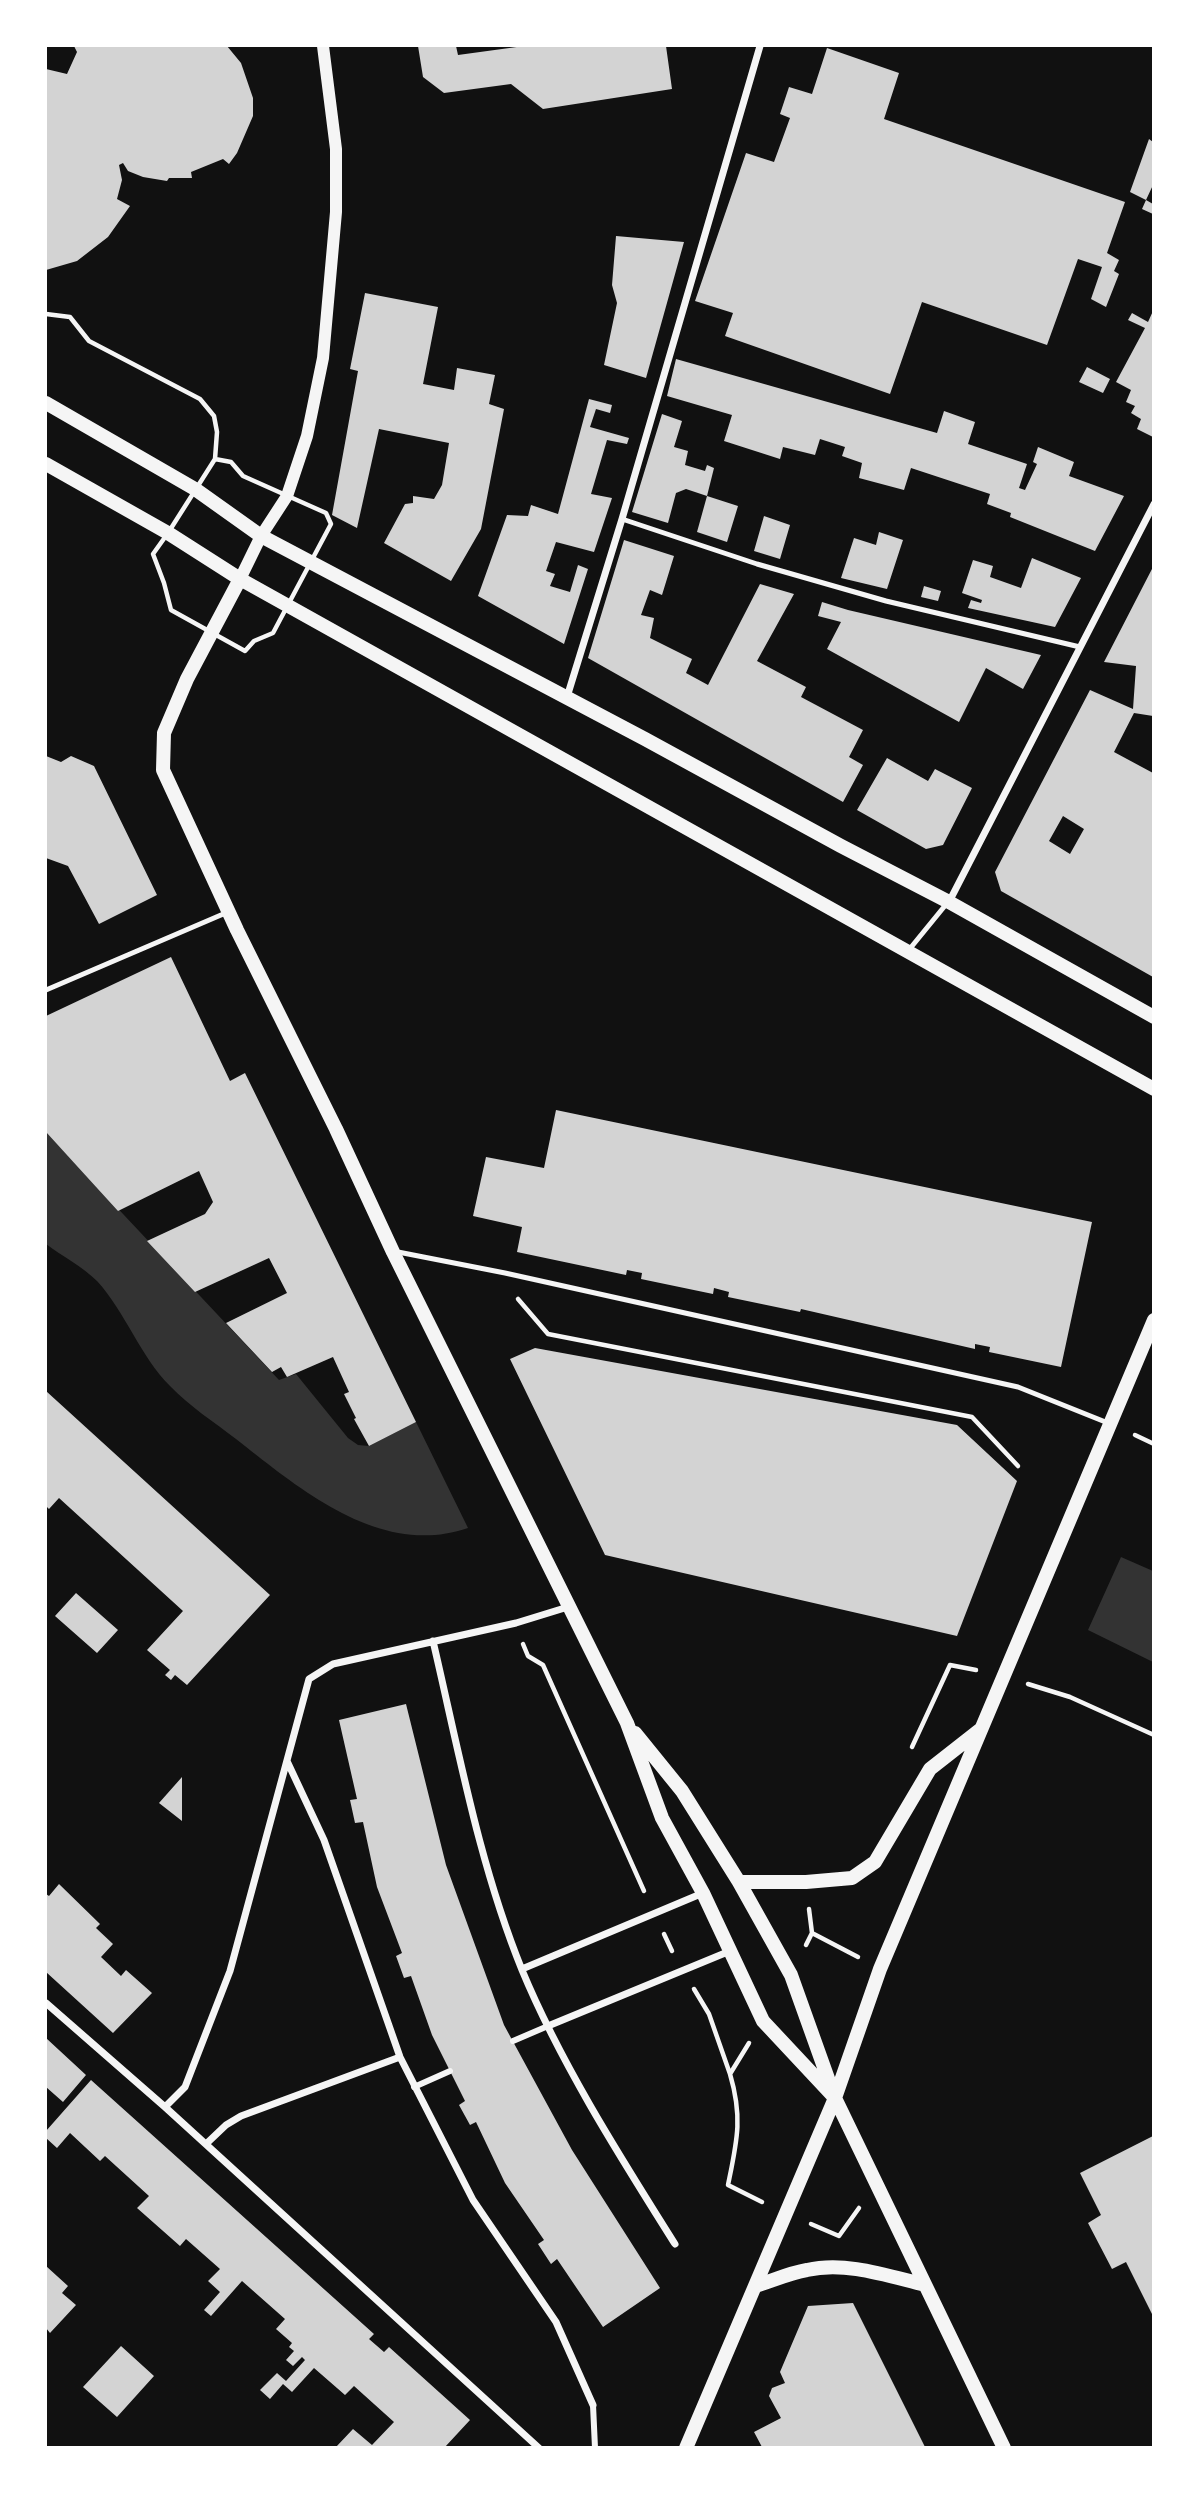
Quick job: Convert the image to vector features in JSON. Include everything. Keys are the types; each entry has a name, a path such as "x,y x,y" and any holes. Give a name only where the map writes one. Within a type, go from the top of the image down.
{"main road":[{"path":"46,403 195,489 261,536 949,902 1153,1017"},
{"path":"46,464 168,533 240,579 1153,1089"},
{"path":"240,579 187,679 164,733 163,770 393,1252 627,1723 662,1818 703,1893 763,2021 835,2098"},
{"path":"686,2448 835,2098 880,1969 1152,1325"},
{"path":"627,1723 682,1791 739,1882 791,1975 835,2098 1004,2448"},
{"path":"739,1882 806,1882 852,1878 875,1862 930,1769 982,1728"},
{"path":"755,2286 808,2269 836,2268 863,2270 925,2285"}],"street":[{"path":"240,579 261,536 288,496 307,436 323,358 337,212 336,149 323,46"},
{"path":"566,697 622,519 760,46"},
{"path":"949,902 1153,504"},
{"path":"165,2108 185,2087 230,1971 309,1679 333,1664 516,1623 568,1607"},
{"path":"433,1641 482,1853 522,1969 548,2026 616,2150 675,2244"},
{"path":"286,1760 324,1840 400,2057 473,2200 556,2322 593,2406 595,2448"},
{"path":"522,1969 703,1893"},
{"path":"513,2041 730,1951"},
{"path":"46,2003 206,2144 539,2448"},
{"path":"206,2144 226,2125 241,2116 400,2057"},
{"path":"414,2087 450,2071"}],"lane":[{"path":"622,519 757,564 886,601 1080,647"},
{"path":"908,951 949,902"},
{"path":"46,990 229,912"},
{"path":"393,1252 505,1273 1018,1387 1111,1424"}],"path":[{"path":"46,314 71,317 89,341 200,399 214,416 217,432 215,459"},
{"path":"507,1294 518,1299 548,1334 972,1417 1018,1466"},
{"path":"516,1623 528,1656 543,1665 653,1912 682,1970 709,2014 737,2099 739,2132 728,2185 839,2236 876,2182"},
{"path":"791,1975 812,1933 880,1969"},
{"path":"730,2074 763,2021"}],"shaded area":[{"path":"46,1132 279,1380 296,1374 348,1438 358,1445 369,1446 416,1422 468,1528 436,1535 404,1534 344,1514 287,1479 177,1393 159,1374 97,1281 46,1244"},
{"path":"1121,1557 1153,1571 1153,1662 1088,1630"}],"building":[{"path":"74,46 227,46 241,63 253,98 253,116 237,153 229,164 223,159 191,172 192,178 169,178 167,181 143,177 128,171 123,163 119,165 122,180 117,199 130,206 108,237 77,261 46,270 46,69 67,74 77,52"},
{"path":"418,46 456,46 458,55 524,46 666,46 672,89 543,109 511,84 444,93 423,77"},
{"path":"827,48 899,73 884,119 1125,202 1107,253 1119,260 1114,271 1119,274 1106,307 1091,299 1102,267 1078,259 1047,345 922,302 890,394 725,336 733,313 695,301 746,153 774,162 790,118 780,114 789,87 812,94"},
{"path":"1149,139 1153,142 1153,185 1146,200 1130,192"},
{"path":"1146,200 1153,204 1153,214 1142,209"},
{"path":"616,236 684,242 646,378 604,365 617,303 612,285"},
{"path":"365,293 438,307 423,384 454,390 457,368 495,375 489,404 504,409 481,529 451,581 384,543 405,504 413,503 413,496 434,499 442,485 449,443 379,429 357,528 332,515 358,371 350,369"},
{"path":"1153,311 1153,437 1137,429 1141,419 1131,413 1135,406 1126,402 1131,390 1116,382 1145,328 1128,320 1132,313 1148,322"},
{"path":"676,359 937,433 944,411 975,422 968,444 1027,464 1019,488 1025,490 1037,464 1033,462 1038,447 1074,462 1069,476 1124,496 1095,551 1010,517 1011,513 987,504 990,494 911,468 904,490 859,478 862,463 842,456 845,447 820,439 815,455 783,447 780,459 724,441 732,415 667,396"},
{"path":"1087,367 1110,379 1103,393 1079,382"},
{"path":"589,399 612,405 610,413 596,409 590,427 629,438 627,444 607,440 591,494 612,498 594,552 556,542 546,571 555,574 550,586 570,592 578,565 588,569 564,644 478,596 507,515 528,516 531,505 558,514"},
{"path":"662,414 682,421 674,447 688,451 685,465 705,471 707,465 714,468 707,496 686,489 676,493 668,523 632,512"},
{"path":"707,496 738,506 727,542 697,532"},
{"path":"764,516 790,525 780,559 754,551"},
{"path":"879,532 903,540 887,589 841,578 854,538 876,545"},
{"path":"624,540 674,556 662,595 650,590 641,615 654,618 650,638 692,659 686,673 708,685 760,584 794,594 757,661 806,687 801,697 863,730 849,757 863,765 843,802 588,658"},
{"path":"1032,558 1081,578 1055,627 968,608 971,600 981,603 982,600 962,593 973,560 993,566 990,577 1021,588"},
{"path":"1153,567 1153,716 1134,713 1114,752 1153,773 1153,977 1001,891 995,872 1090,690 1133,709 1136,666 1104,662","holes":["1063,816 1084,829 1070,854 1049,841"]},
{"path":"924,586 941,591 938,601 921,597"},
{"path":"822,602 1041,655 1023,689 986,668 959,722 827,649 841,622 818,616"},
{"path":"46,756 61,762 71,756 94,766 157,895 99,924 68,866 46,858"},
{"path":"887,758 928,781 935,769 972,788 943,845 926,849 857,810"},
{"path":"171,957 230,1081 245,1073 416,1422 369,1446 354,1419 356,1418 344,1394 349,1392 333,1357 287,1377 281,1367 272,1372 226,1323 287,1293 269,1258 195,1292 147,1241 205,1214 213,1202 199,1171 118,1211 46,1132 46,1016"},
{"path":"556,1110 1092,1222 1061,1367 989,1352 990,1347 975,1344 975,1349 801,1309 800,1312 728,1297 729,1292 714,1288 713,1294 641,1279 642,1273 627,1270 626,1275 517,1252 522,1227 473,1216 486,1157 544,1168"},
{"path":"535,1348 957,1425 1017,1481 957,1636 605,1555 510,1359"},
{"path":"46,1391 270,1595 187,1685 175,1675 171,1680 165,1675 170,1670 147,1650 183,1611 59,1498 49,1509 46,1506"},
{"path":"76,1593 118,1630 97,1653 55,1616"},
{"path":"406,1704 446,1865 504,2025 572,2150 660,2288 603,2327 557,2259 551,2264 538,2244 544,2240 505,2183 476,2122 470,2125 459,2105 465,2101 432,2035 411,1976 404,1978 396,1956 402,1953 377,1887 363,1822 355,1823 350,1800 357,1799 339,1720"},
{"path":"182,1777 182,1821 159,1803"},
{"path":"59,1884 100,1924 96,1928 113,1944 101,1957 121,1976 126,1970 152,1993 113,2033 46,1972 46,1894 49,1896"},
{"path":"46,2038 86,2075 63,2102 46,2087"},
{"path":"91,2080 374,2334 369,2339 384,2352 389,2347 470,2420 445,2447 336,2447 353,2429 372,2445 394,2422 354,2386 345,2395 314,2368 292,2392 283,2384 270,2399 260,2390 277,2373 286,2381 305,2360 302,2357 293,2366 286,2360 294,2351 289,2347 292,2343 276,2329 285,2319 242,2281 211,2316 204,2310 220,2292 208,2281 220,2269 186,2239 180,2246 137,2208 149,2196 105,2156 100,2161 70,2133 57,2148 46,2138 46,2131"},
{"path":"1153,2136 1153,2316 1126,2262 1112,2269 1088,2223 1101,2215 1080,2173"},
{"path":"46,2266 68,2286 62,2293 76,2305 50,2333 46,2328"},
{"path":"853,2303 925,2447 762,2447 754,2432 781,2418 769,2396 772,2388 785,2383 780,2372 808,2306"},
{"path":"121,2346 154,2376 117,2417 83,2387"}]}
